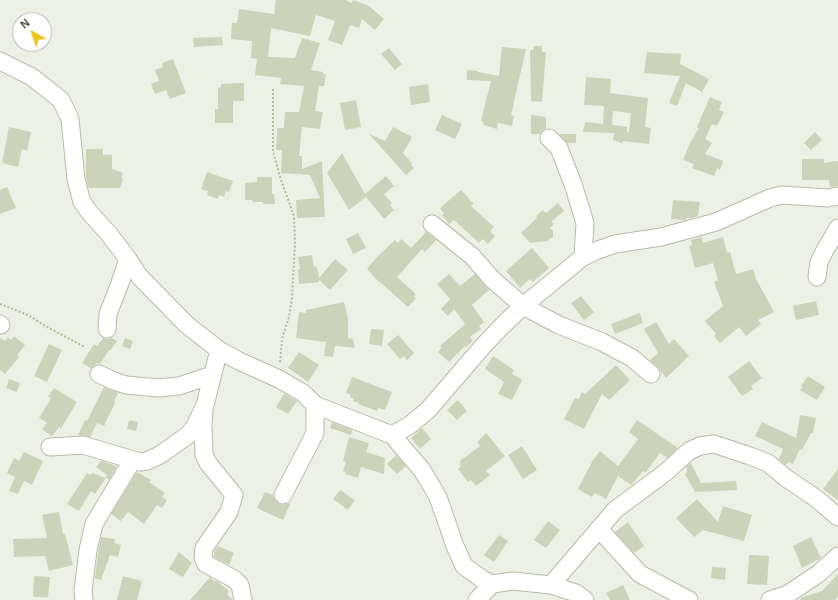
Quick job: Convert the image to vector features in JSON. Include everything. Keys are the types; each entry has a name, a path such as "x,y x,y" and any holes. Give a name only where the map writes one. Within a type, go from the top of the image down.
{"street":[{"path":"0,61 32,77 61,100 70,119 76,179 82,202 109,234 139,276 182,320 219,350 239,361 279,379 303,394 315,405 392,435 422,470 438,497 455,546 464,566 482,579 492,584 513,581 551,585 576,593 585,600"},
{"path":"549,138 559,148 585,223 583,257"},
{"path":"392,435 410,425 428,410 484,345 523,306 583,257 615,244 660,237 716,222 770,198 782,196 828,198 838,196"},
{"path":"432,224 473,257 492,279 523,306 559,325 602,342 632,358 651,374"},
{"path":"817,277 819,262 838,228"},
{"path":"107,329 108,314 128,259"},
{"path":"219,350 205,405 203,424 204,455 208,463 234,495 229,512 204,548 203,558 206,564 234,579 240,585 243,600"},
{"path":"99,374 126,385 159,388 180,386 212,375"},
{"path":"50,447 83,445 132,461 147,461 188,435 195,426 205,405"},
{"path":"283,495 315,433 315,405"},
{"path":"551,585 615,510 666,472 689,451 700,446 714,444 768,463 817,499 838,517"},
{"path":"84,600 83,591 88,550 94,524 132,461"},
{"path":"599,529 640,574 687,599"},
{"path":"770,600 788,594 818,574 838,556"},
{"path":"477,600 492,584"}],"path":[{"path":"273,89 273,151 281,180 294,216 295,243 292,298 289,317 282,339 279,379"},
{"path":"0,304 28,315 85,347"}],"building":[{"path":"276,0 345,0 352,3 353,0 369,6 384,19 375,30 362,19 359,28 350,25 342,45 328,40 335,21 316,15 310,36 271,28 268,57 295,58 302,38 320,43 311,70 326,74 324,86 319,86 315,111 323,112 320,129 302,127 299,156 302,156 302,169 322,161 325,217 297,218 296,200 320,198 310,175 281,173 282,150 276,150 277,128 284,128 285,112 299,112 304,86 280,84 281,78 255,75 257,59 251,58 252,41 231,39 232,23 237,23 239,9 274,14"},
{"path":"222,37 223,45 194,47 193,38"},
{"path":"534,46 542,46 542,52 546,52 542,102 531,101 530,50 533,50"},
{"path":"502,47 526,49 511,115 514,116 512,126 498,123 497,129 483,125 484,122 481,121 491,81 467,80 467,70 499,76"},
{"path":"389,48 402,64 395,70 381,54"},
{"path":"647,52 681,54 680,64 709,79 702,92 686,83 677,106 669,103 680,76 644,73"},
{"path":"173,59 186,93 170,99 166,90 155,94 151,84 159,81 155,70 163,67 162,63"},
{"path":"586,77 611,79 610,93 648,98 645,127 651,128 649,144 623,141 622,143 613,140 614,133 583,132 585,122 603,124 604,106 584,105","holes":["613,111 631,113 629,132 627,132 627,127 612,125"]},
{"path":"244,83 244,101 233,101 233,123 215,123 215,109 218,109 218,88 221,87 221,84"},
{"path":"428,84 430,102 411,105 409,87"},
{"path":"710,97 722,102 719,110 724,112 717,126 712,124 705,139 712,143 705,154 723,161 720,170 717,168 714,176 692,168 694,164 683,160 690,143 699,128 697,127"},
{"path":"356,100 361,127 345,130 340,103"},
{"path":"442,115 462,124 455,139 435,130"},
{"path":"531,115 546,117 546,128 540,134 531,134"},
{"path":"9,127 31,132 27,151 22,149 18,167 2,163"},
{"path":"393,127 412,137 403,153 412,163 411,165 414,168 406,175 369,134 385,141"},
{"path":"815,132 822,140 811,150 804,143"},
{"path":"559,134 576,134 576,143 567,143"},
{"path":"86,149 103,149 103,155 112,155 112,169 123,173 120,188 88,188 86,177"},
{"path":"342,153 365,194 386,176 394,186 384,194 392,203 390,205 394,210 384,219 366,197 349,210 327,173"},
{"path":"802,159 824,159 824,163 838,161 838,186 830,187 829,180 802,180"},
{"path":"207,172 233,181 229,192 226,191 224,197 219,195 218,199 207,195 208,191 201,189"},
{"path":"257,177 272,177 272,194 274,194 275,204 263,204 263,202 245,200 245,183 257,182"},
{"path":"7,187 16,208 0,214 0,190"},
{"path":"461,190 473,203 471,206 494,227 490,231 495,236 488,244 483,239 479,243 454,220 449,224 442,215 444,214 440,208"},
{"path":"673,200 700,202 698,216 686,218 686,220 671,219"},
{"path":"558,203 564,211 551,222 554,224 550,228 553,231 553,237 547,241 530,243 521,233 543,210 546,213"},
{"path":"426,232 436,240 425,252 422,249 397,277 416,294 414,296 416,298 408,307 379,282 367,269 395,240 398,243 401,239 411,248"},
{"path":"358,233 366,248 353,254 346,239"},
{"path":"702,237 703,243 723,237 727,253 730,252 736,274 753,269 756,279 774,312 758,320 761,324 746,336 739,327 720,343 714,336 716,334 705,321 723,306 714,282 718,280 713,263 695,268 689,246 692,245 691,240"},
{"path":"532,248 549,268 533,282 530,279 520,288 506,271"},
{"path":"312,255 314,267 317,266 319,278 335,259 348,270 330,290 319,280 319,282 299,284 298,269 300,269 298,257"},
{"path":"449,274 460,286 475,274 489,290 472,305 484,322 479,326 481,329 470,337 473,341 466,347 465,346 449,362 438,352 442,347 440,346 465,324 454,309 448,316 441,309 450,299 437,284"},
{"path":"581,296 594,312 584,320 571,303"},
{"path":"816,301 819,315 796,320 793,306"},
{"path":"344,302 348,318 348,338 353,339 355,348 335,346 333,357 324,356 326,342 296,338 299,312 306,313 306,310"},
{"path":"640,313 643,323 615,334 611,324"},
{"path":"656,322 669,344 674,339 689,356 666,378 658,367 650,360 658,353 644,329"},
{"path":"371,329 384,330 382,346 369,344"},
{"path":"398,335 414,353 407,360 404,356 400,359 387,344"},
{"path":"14,336 25,345 17,355 19,357 5,374 0,370 0,338 5,341 8,337 11,340"},
{"path":"103,338 112,338 117,341 100,364 97,363 91,368 82,363 94,344 97,346"},
{"path":"125,338 133,341 130,349 122,346"},
{"path":"49,344 62,350 47,382 34,376"},
{"path":"299,352 319,365 308,382 288,368"},
{"path":"493,356 514,370 512,374 522,380 512,400 498,394 504,382 485,369"},
{"path":"749,361 762,378 751,386 753,389 742,396 728,377"},
{"path":"616,365 630,380 609,400 602,394 584,429 564,419 575,398 579,399 582,392 585,394"},
{"path":"808,376 825,387 817,400 800,390"},
{"path":"352,377 392,392 385,410 378,408 377,411 353,401 354,399 350,397 351,395 346,393"},
{"path":"9,379 20,383 17,392 6,388"},
{"path":"104,387 118,393 104,426 97,423 90,437 78,435 85,420 87,421"},
{"path":"54,388 77,402 60,430 60,426 52,436 42,429 47,423 39,418 51,398 48,397"},
{"path":"284,394 297,401 288,414 276,407"},
{"path":"458,400 467,411 457,420 447,410"},
{"path":"800,415 816,418 813,433 811,433 802,450 800,449 793,464 788,462 786,465 779,459 783,449 755,436 762,422 796,438"},
{"path":"129,420 138,422 136,431 127,429"},
{"path":"637,420 678,448 667,458 660,453 646,472 643,471 631,485 618,476 606,499 595,493 592,497 578,489 593,460 600,451 618,466 638,439 629,432"},
{"path":"332,422 352,430 351,435 330,428"},
{"path":"422,428 431,439 420,449 411,438"},
{"path":"486,433 505,456 486,471 490,475 476,486 471,480 468,482 458,469 461,466 459,464 461,463 460,461 480,446 477,442"},
{"path":"349,437 369,443 366,452 385,458 384,474 361,467 358,478 345,474 346,472 343,471 346,462 343,461"},
{"path":"522,446 537,470 523,479 508,455"},
{"path":"24,452 43,461 32,485 24,481 18,494 9,491 15,477 7,473 14,458 19,461"},
{"path":"396,455 406,466 397,474 387,464"},
{"path":"101,461 117,466 109,480 106,477 107,475 96,467"},
{"path":"691,463 701,483 736,481 737,490 695,492 685,474 687,472 687,466"},
{"path":"838,469 838,500 823,489"},
{"path":"137,472 151,480 149,482 165,493 162,497 167,500 162,508 157,505 144,524 128,512 121,521 111,514"},
{"path":"87,473 90,475 92,473 106,478 95,494 91,491 79,511 67,504"},
{"path":"340,490 355,500 348,510 333,499"},
{"path":"265,492 273,495 275,501 279,504 290,504 283,520 257,508"},
{"path":"697,499 718,522 723,506 752,515 744,541 703,530 694,537 676,518"},
{"path":"59,512 63,534 65,534 73,565 49,571 45,556 14,557 13,539 47,538 42,515"},
{"path":"548,521 560,530 546,548 534,540"},
{"path":"628,522 644,546 634,553 615,532"},
{"path":"499,535 508,541 494,562 484,555"},
{"path":"101,537 115,539 114,543 121,545 118,557 110,555 101,580 95,578"},
{"path":"811,537 821,558 802,568 793,546"},
{"path":"218,546 234,553 229,565 214,557 214,552"},
{"path":"179,552 192,563 183,577 169,569"},
{"path":"749,555 769,556 767,585 747,584"},
{"path":"712,567 726,568 725,580 711,578"},
{"path":"838,574 838,597 835,600 801,600 800,598 822,591"},
{"path":"34,576 50,577 48,597 33,597"},
{"path":"123,576 142,581 137,600 117,600"},
{"path":"210,577 229,591 227,594 233,600 190,600"},
{"path":"623,585 630,600 610,600 606,593"}]}
